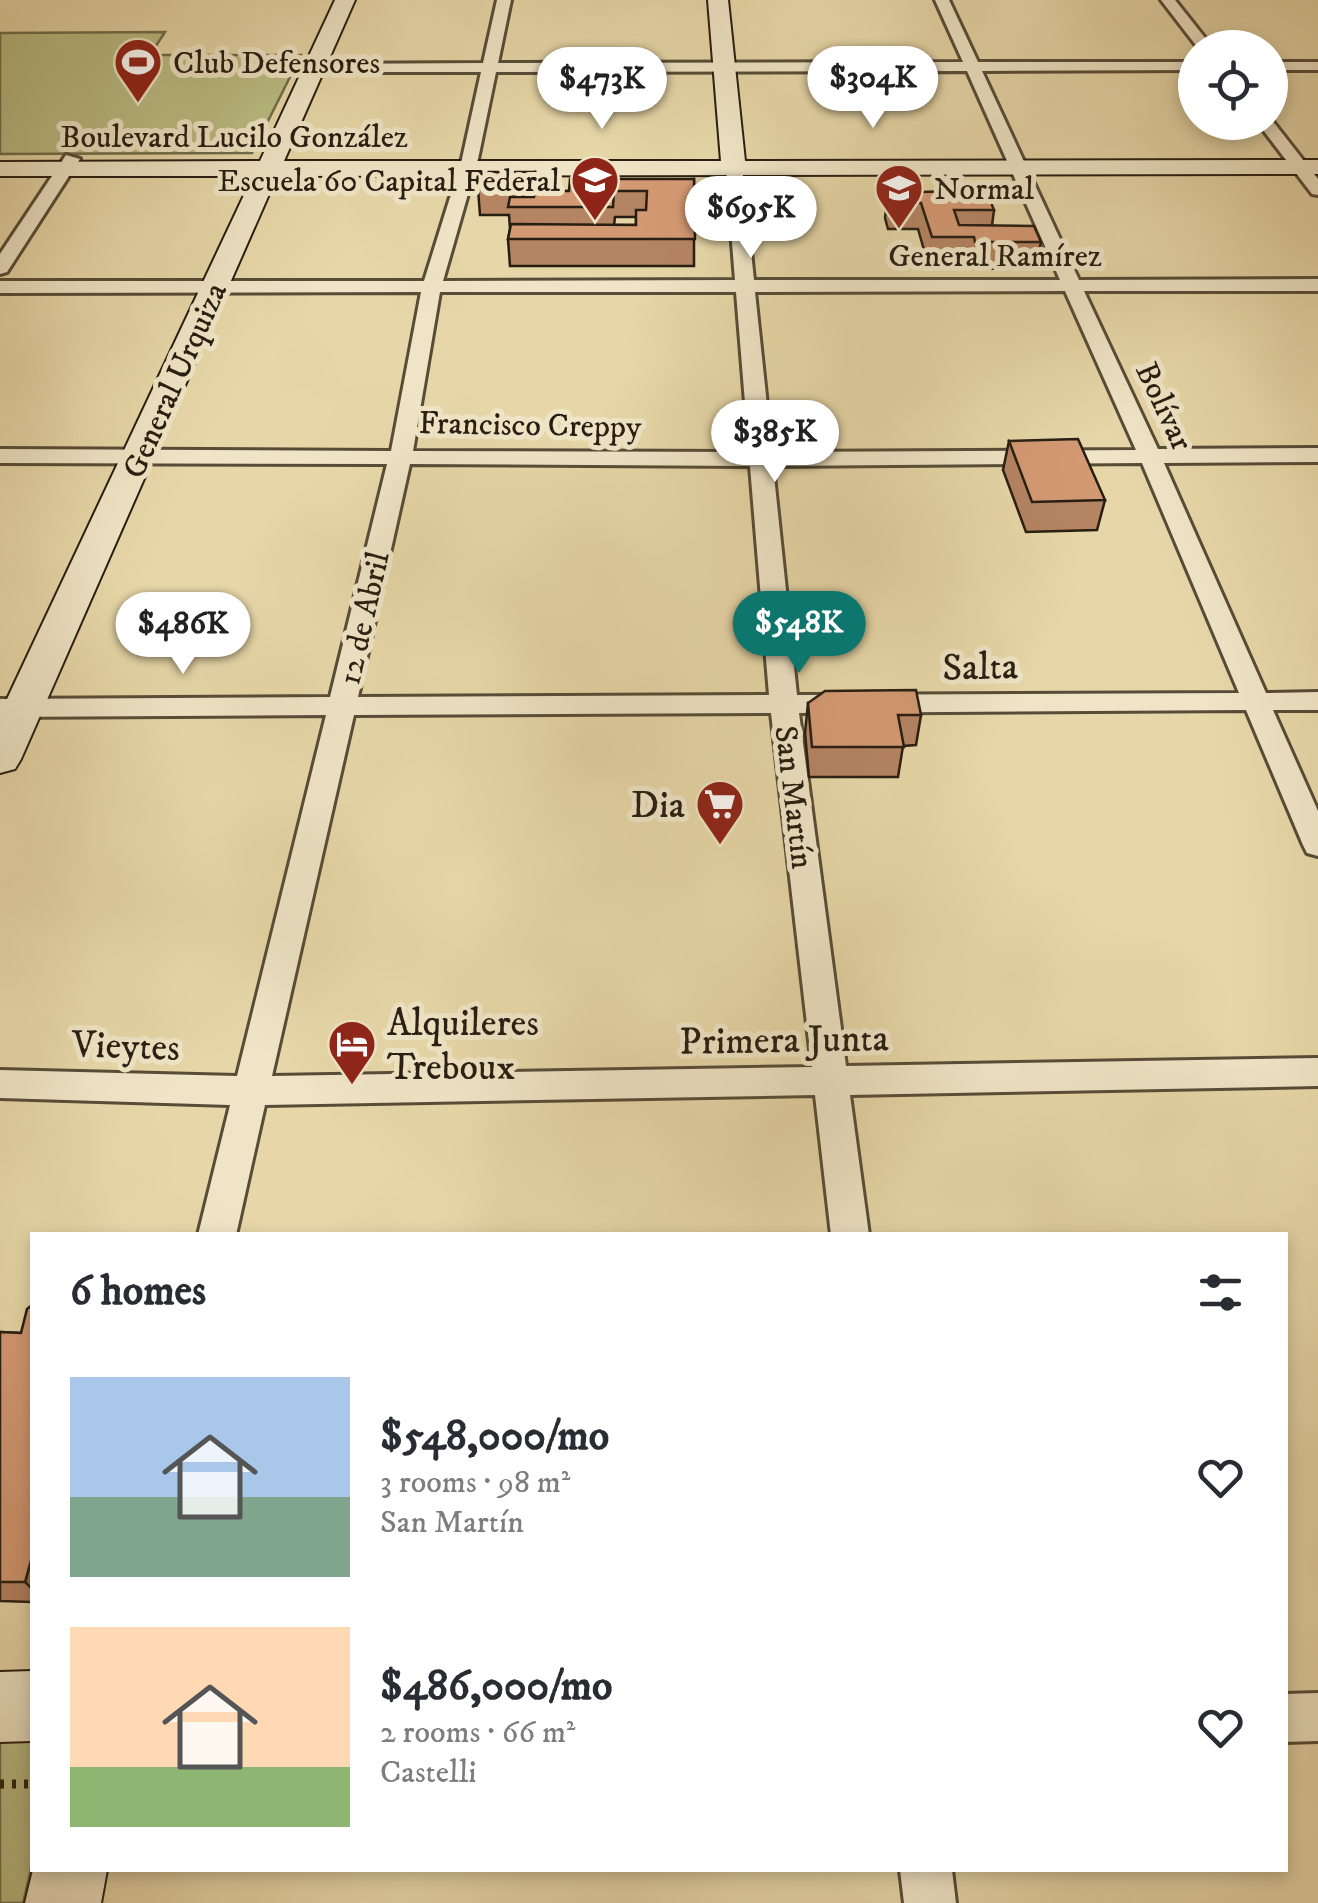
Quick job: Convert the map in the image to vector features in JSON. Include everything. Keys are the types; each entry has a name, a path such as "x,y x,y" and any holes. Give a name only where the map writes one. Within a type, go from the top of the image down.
{"main road":[{"name":"General Urquiza","path":"0,759 12,708 140,455 345,0"},
{"name":"San Martín","path":"718,0 734,163"},
{"name":"Boulevard Lucilo González","path":"0,159 69,164 1307,162"},
{"name":"Boulevard Lucilo González","path":"0,169 69,164"},
{"path":"0,1707 30,1706"},
{"path":"62,1903 70,1872"}],"street":[{"name":"12 de Abril","path":"218,1232 401,455 432,286 469,163 504,0"},
{"name":"Bolívar","path":"942,0 1149,454 1318,845"},
{"path":"1168,0 1192,30"},
{"path":"316,68 1178,66"},
{"path":"1288,66 1318,66"},
{"path":"1284,140 1307,162 1318,190"},
{"name":"San Martín","path":"734,163 784,705 850,1232"},
{"path":"0,268 69,164"},
{"name":"General Ramírez","path":"0,287 1318,284"},
{"name":"Francisco Creppy","path":"0,456 1318,455"},
{"name":"Salta","path":"12,708 1318,701"},
{"name":"Primera Junta","path":"250,1091 1318,1072"},
{"name":"Vieytes","path":"0,1084 250,1091"},
{"path":"1288,1718 1318,1717"},
{"path":"926,1872 930,1903"}],"path":[{"path":"3,1786 30,1784"}],"green space":[{"name":"Club Defensores","path":"165,32 150,55 301,55 252,153 0,154 0,33"},
{"path":"0,1739 30,1739 30,1872 23,1903 0,1903"}],"building":[{"path":"481,172 535,172 532,189 478,189"},
{"path":"570,179 694,179 695,239 508,239 511,224 636,225 636,210 646,210 647,191 614,191 613,207 508,207 510,197 534,197 535,191 569,191"},
{"path":"986,190 994,210 954,210 959,225 1034,226 1041,242 975,242 974,237 932,237 921,203 891,203 888,193"},
{"path":"1078,439 1105,500 1032,502 1009,441"},
{"path":"916,690 921,715 898,715 904,747 812,747 808,703 825,691"},
{"path":"30,1307 30,1564 25,1582 0,1582 0,1332 21,1333"}],"place":[{"name":"Club Defensores","path":"138,104"},
{"name":"Escuela 60 Capital Federal","path":"595,222"},
{"name":"Normal","path":"899,230"},
{"name":"Dia","path":"720,846"},
{"name":"Alquileres Treboux","path":"352,1086"}]}
